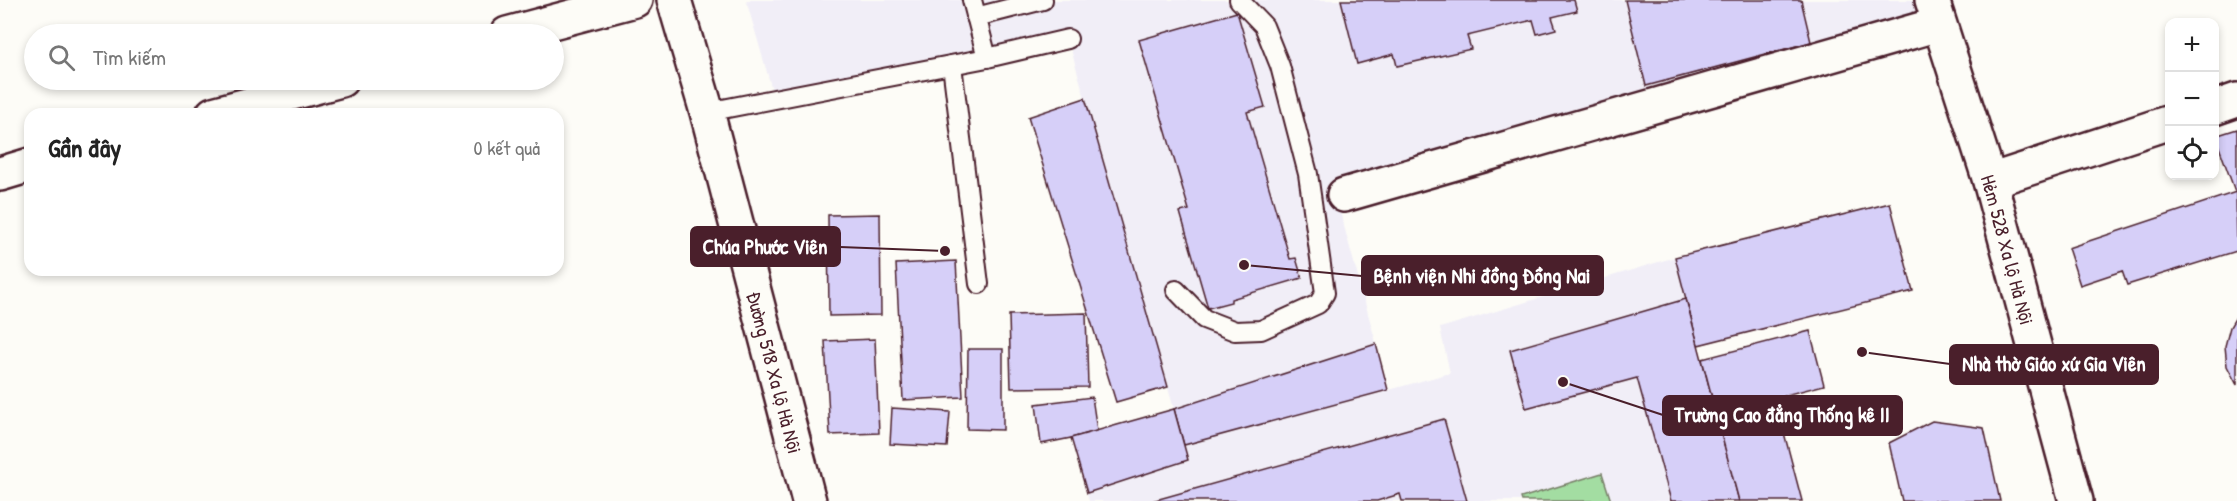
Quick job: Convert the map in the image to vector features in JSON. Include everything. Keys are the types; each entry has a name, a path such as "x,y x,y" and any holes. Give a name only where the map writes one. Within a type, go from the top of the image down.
{"street":[{"path":"545,24 635,0"},
{"name":"Đường 518 Xa lộ Hà Nội","path":"674,0 706,112 808,501"},
{"path":"1344,195 1935,12"},
{"name":"Hẻm 528 Xa lộ Hà Nội","path":"1935,12 1990,181 2076,501"},
{"path":"235,108 303,90"},
{"path":"2219,106 2237,100"},
{"path":"1990,181 2165,123"},
{"path":"0,174 24,167"}],"lane":[{"path":"987,58 974,8 1043,0"},
{"path":"1176,290 1204,319 1236,331 1261,330 1318,304 1325,292 1308,174 1280,66 1264,26 1239,0"},
{"path":"706,112 987,58 1068,39"},
{"path":"952,64 979,284"}],"shaded area":[{"path":"746,0 1920,0 1926,20 1333,186 1389,390 1450,373 1440,328 1675,257 1739,501 1089,501 1071,438 1174,409 1066,32 773,93"}],"green space":[{"path":"1602,473 1611,501 1522,501 1521,498"}],"building":[{"path":"1341,0 1574,0 1577,11 1552,17 1556,29 1537,34 1533,20 1467,36 1471,49 1397,66 1394,54 1357,64"},
{"path":"1625,0 1801,0 1811,42 1646,86"},
{"path":"1237,12 1265,107 1247,112 1290,259 1296,258 1302,278 1208,308 1180,212 1189,210 1139,40"},
{"path":"1085,98 1168,387 1116,402 1028,117"},
{"path":"2237,129 2237,197 2219,147 2219,135"},
{"path":"2236,192 2237,251 2127,285 2122,271 2080,285 2068,248"},
{"path":"1890,203 1913,291 1698,345 1675,257"},
{"path":"880,214 881,315 829,316 828,215"},
{"path":"956,261 963,397 903,400 896,264"},
{"path":"1686,299 1739,501 1671,501 1637,378 1526,408 1510,350"},
{"path":"1086,313 1088,387 1011,388 1009,315"},
{"path":"2237,315 2237,385 2227,366 2225,346 2230,327"},
{"path":"1810,331 1824,385 1716,413 1702,359"},
{"path":"875,339 879,433 830,435 825,341"},
{"path":"1376,344 1388,390 1184,445 1174,409"},
{"path":"968,349 1003,349 1003,430 967,429"},
{"path":"1092,397 1097,431 1041,444 1036,404"},
{"path":"892,408 950,412 947,447 890,444"},
{"path":"1174,409 1188,460 1087,493 1071,438"},
{"path":"1778,410 1802,501 1739,501 1719,426"},
{"path":"1444,419 1467,501 1402,501 1400,494 1377,501 1152,501"},
{"path":"1932,421 1984,428 2000,501 1902,501 1889,443"}],"place":[{"name":"Chúa Phước Viên","path":"945,251"},
{"name":"Bệnh viện Nhi đồng Đồng Nai","path":"1244,265"},
{"name":"Nhà thờ Giáo xứ Gia Viên","path":"1862,352"},
{"name":"Trường Cao đẳng Thống kê II","path":"1563,382"}]}
